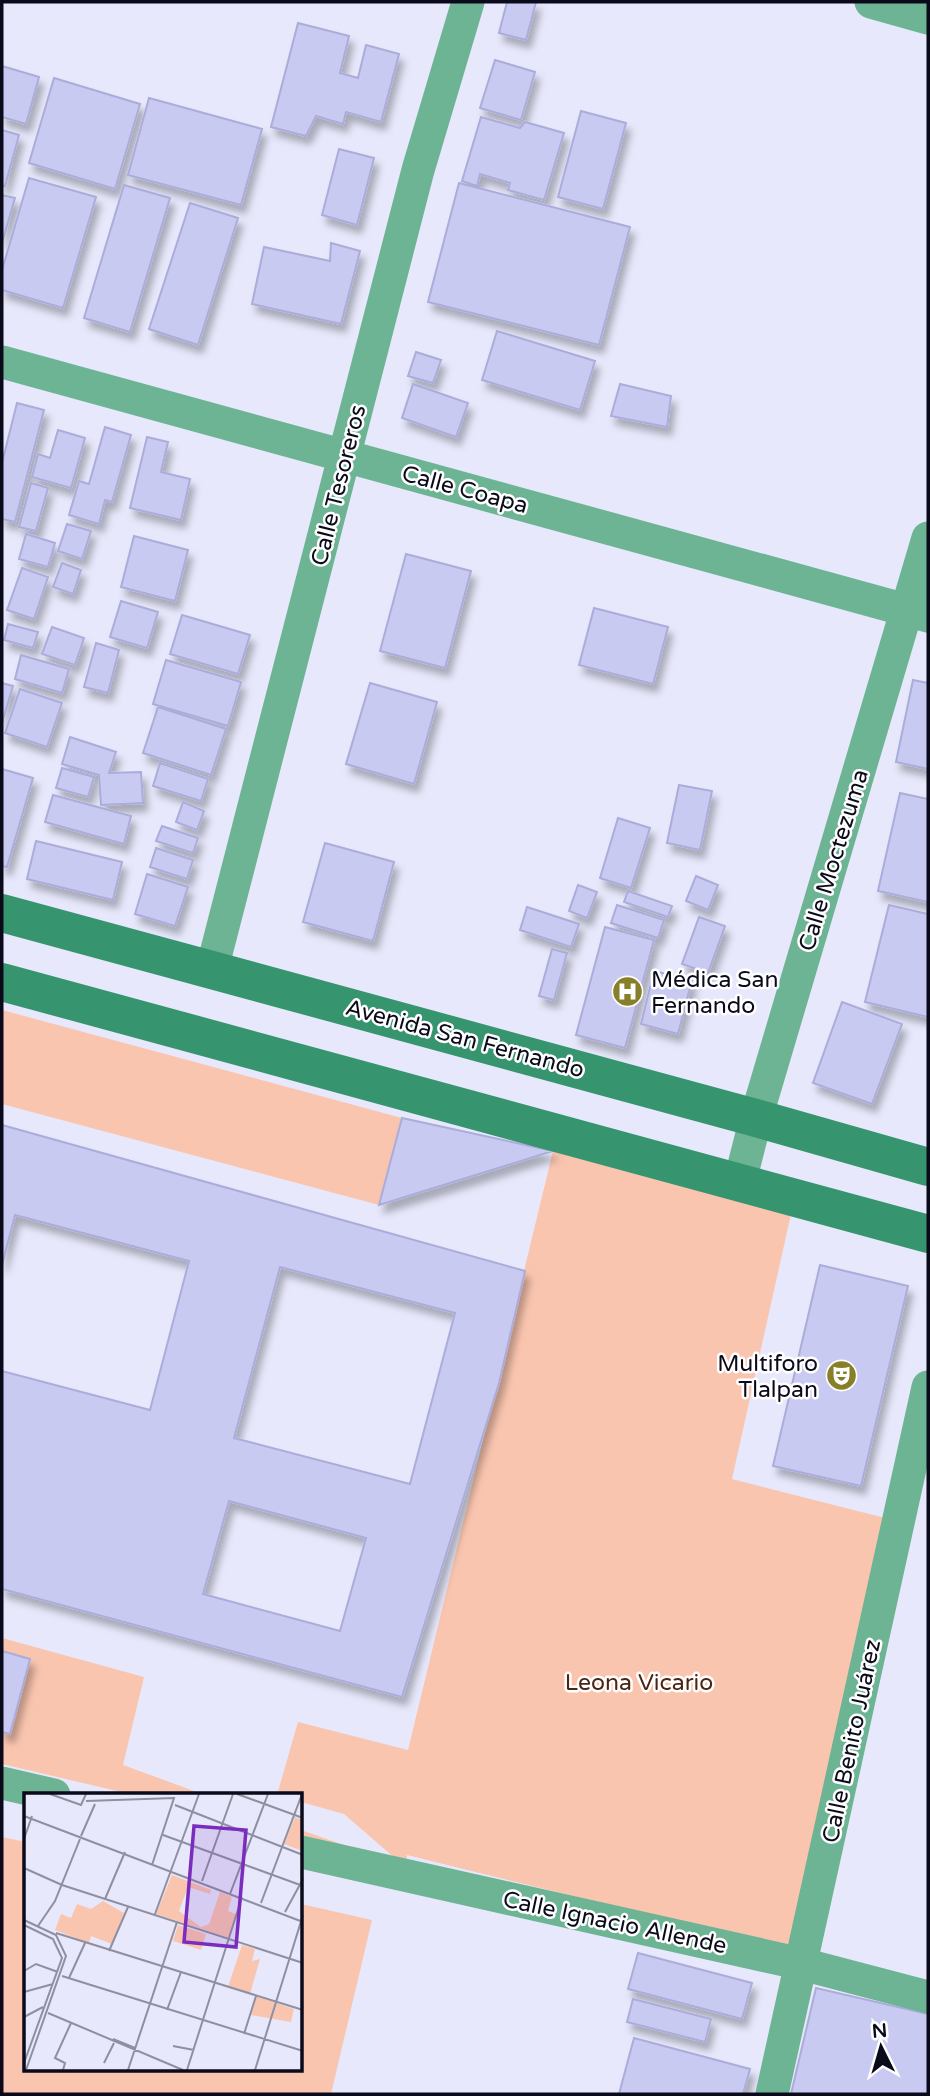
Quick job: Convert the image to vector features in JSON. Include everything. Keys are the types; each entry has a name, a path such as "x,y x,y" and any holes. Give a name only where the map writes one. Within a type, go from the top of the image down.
{"main road":[{"name":"Avenida San Fernando","path":"2,913 928,1167"},
{"path":"2,982 928,1234"}],"street":[{"name":"Calle Tesoreros","path":"212,969 418,170 468,2"},
{"path":"871,2 928,18"},
{"name":"Calle Coapa","path":"2,362 918,613"},
{"name":"Calle Moctezuma","path":"740,1181 756,1118 918,613 928,538"},
{"name":"Calle Benito Juárez","path":"772,2094 928,1387"},
{"path":"2,1783 45,1793"},
{"name":"Calle Ignacio Allende","path":"303,1852 802,1964 928,1997"}],"green space":[{"path":"2,1010 402,1118 379,1205 2,1104"},
{"name":"Leona Vicario","path":"553,1151 791,1214 732,1479 889,1519 792,1950 407,1855 406,1868 303,1841 303,1831 404,1866 344,1814 303,1803 303,1793 278,1793 298,1722 408,1750"},
{"path":"2,1638 144,1677 123,1765 200,1793 125,1793 2,1764"},
{"path":"2,1837 24,1842 24,2072 303,2072 303,1904 372,1920 331,2094 2,2094"}],"building":[{"path":"507,2 536,2 526,40 499,33"},
{"path":"298,23 349,36 340,73 358,78 366,45 399,54 381,122 346,112 343,124 316,116 306,136 271,127"},
{"path":"495,60 535,72 521,120 480,108"},
{"path":"2,66 39,77 26,124 2,117"},
{"path":"54,78 140,104 115,189 29,163"},
{"path":"149,98 262,129 241,205 128,175"},
{"path":"581,111 626,123 603,209 558,197"},
{"path":"481,117 520,128 525,122 564,133 544,200 508,190 510,183 480,174 477,186 462,181"},
{"path":"2,130 19,135 5,186 2,186"},
{"path":"339,149 374,158 357,225 322,215"},
{"path":"29,178 96,197 63,308 2,290 2,270"},
{"path":"459,183 630,227 599,345 428,302"},
{"path":"124,185 170,198 130,332 84,318"},
{"path":"2,195 15,198 2,243"},
{"path":"190,203 238,218 198,345 149,329"},
{"path":"331,243 360,251 341,324 252,304 264,247 330,261"},
{"path":"497,331 595,361 580,410 482,380"},
{"path":"416,352 441,360 433,383 408,376"},
{"path":"413,384 468,403 456,437 402,418"},
{"path":"620,384 671,396 667,427 611,416"},
{"path":"17,403 44,410 15,522 2,519 2,463"},
{"path":"105,427 131,435 112,502 105,500 99,524 69,515 79,481 89,484"},
{"path":"58,430 85,438 71,488 32,477 38,454 50,458"},
{"path":"147,437 168,442 161,472 190,479 181,520 130,508"},
{"path":"31,483 48,488 36,531 19,527"},
{"path":"67,524 91,531 82,559 58,551"},
{"path":"26,534 55,543 48,567 19,559"},
{"path":"134,536 188,550 175,601 121,587"},
{"path":"406,554 471,571 445,668 380,651"},
{"path":"62,563 81,570 73,594 53,587"},
{"path":"22,568 48,577 34,619 7,610"},
{"path":"121,601 158,612 147,648 110,637"},
{"path":"594,608 668,627 653,684 579,665"},
{"path":"182,615 250,635 238,674 170,654"},
{"path":"8,624 38,632 33,648 4,640"},
{"path":"52,627 84,638 75,665 42,654"},
{"path":"96,643 119,650 108,693 84,687"},
{"path":"21,655 69,669 62,693 15,679"},
{"path":"166,660 241,682 228,726 153,704"},
{"path":"913,680 928,683 928,769 896,762"},
{"path":"2,683 13,686 2,723"},
{"path":"370,683 437,702 414,784 346,764"},
{"path":"20,689 62,703 47,747 5,733"},
{"path":"158,707 226,729 211,775 143,753"},
{"path":"70,737 116,752 109,773 141,772 143,803 101,805 99,775 62,764"},
{"path":"160,763 208,779 201,801 153,786"},
{"path":"62,768 94,777 88,797 56,788"},
{"path":"2,769 33,778 7,867 2,866"},
{"path":"679,785 712,791 700,850 667,843"},
{"path":"900,793 928,799 928,902 878,891"},
{"path":"53,795 131,816 124,844 45,822"},
{"path":"183,802 204,811 197,830 176,822"},
{"path":"618,818 650,828 631,888 600,878"},
{"path":"162,826 198,838 193,853 156,841"},
{"path":"36,841 122,862 113,900 27,879"},
{"path":"325,843 394,862 373,941 303,922"},
{"path":"156,848 193,860 187,879 150,867"},
{"path":"147,874 188,887 175,926 135,914"},
{"path":"696,876 718,885 708,910 686,901"},
{"path":"578,885 597,892 587,918 569,911"},
{"path":"628,891 672,906 668,917 624,902"},
{"path":"617,905 664,920 658,938 611,923"},
{"path":"889,905 928,914 928,1017 865,1002"},
{"path":"527,907 579,924 571,947 520,930"},
{"path":"699,917 725,926 708,973 682,964"},
{"path":"605,927 654,940 625,1048 576,1035"},
{"path":"552,949 567,953 554,1000 539,996"},
{"path":"654,971 692,980 678,1034 641,1024"},
{"path":"842,1002 902,1024 872,1104 813,1083"},
{"path":"402,1118 553,1151 379,1205"},
{"path":"2,1125 525,1271 499,1383 402,1697 2,1589 2,1371 150,1410 189,1261 15,1215 2,1265","holes":["280,1267 455,1313 410,1484 234,1438","229,1501 366,1538 340,1631 203,1594"]},
{"name":"Multiforo Tlalpan","path":"820,1265 908,1286 861,1486 773,1466"},
{"path":"2,1651 30,1659 10,1734 2,1732"},
{"path":"638,1953 752,1983 742,2019 628,1989"},
{"path":"816,1988 928,2014 928,2094 791,2094"},
{"path":"633,1999 711,2019 705,2042 627,2022"},
{"path":"634,2038 750,2069 743,2094 619,2094"}],"place":[{"name":"Médica San Fernando","path":"628,992"},
{"name":"Multiforo Tlalpan","path":"841,1376"}]}
